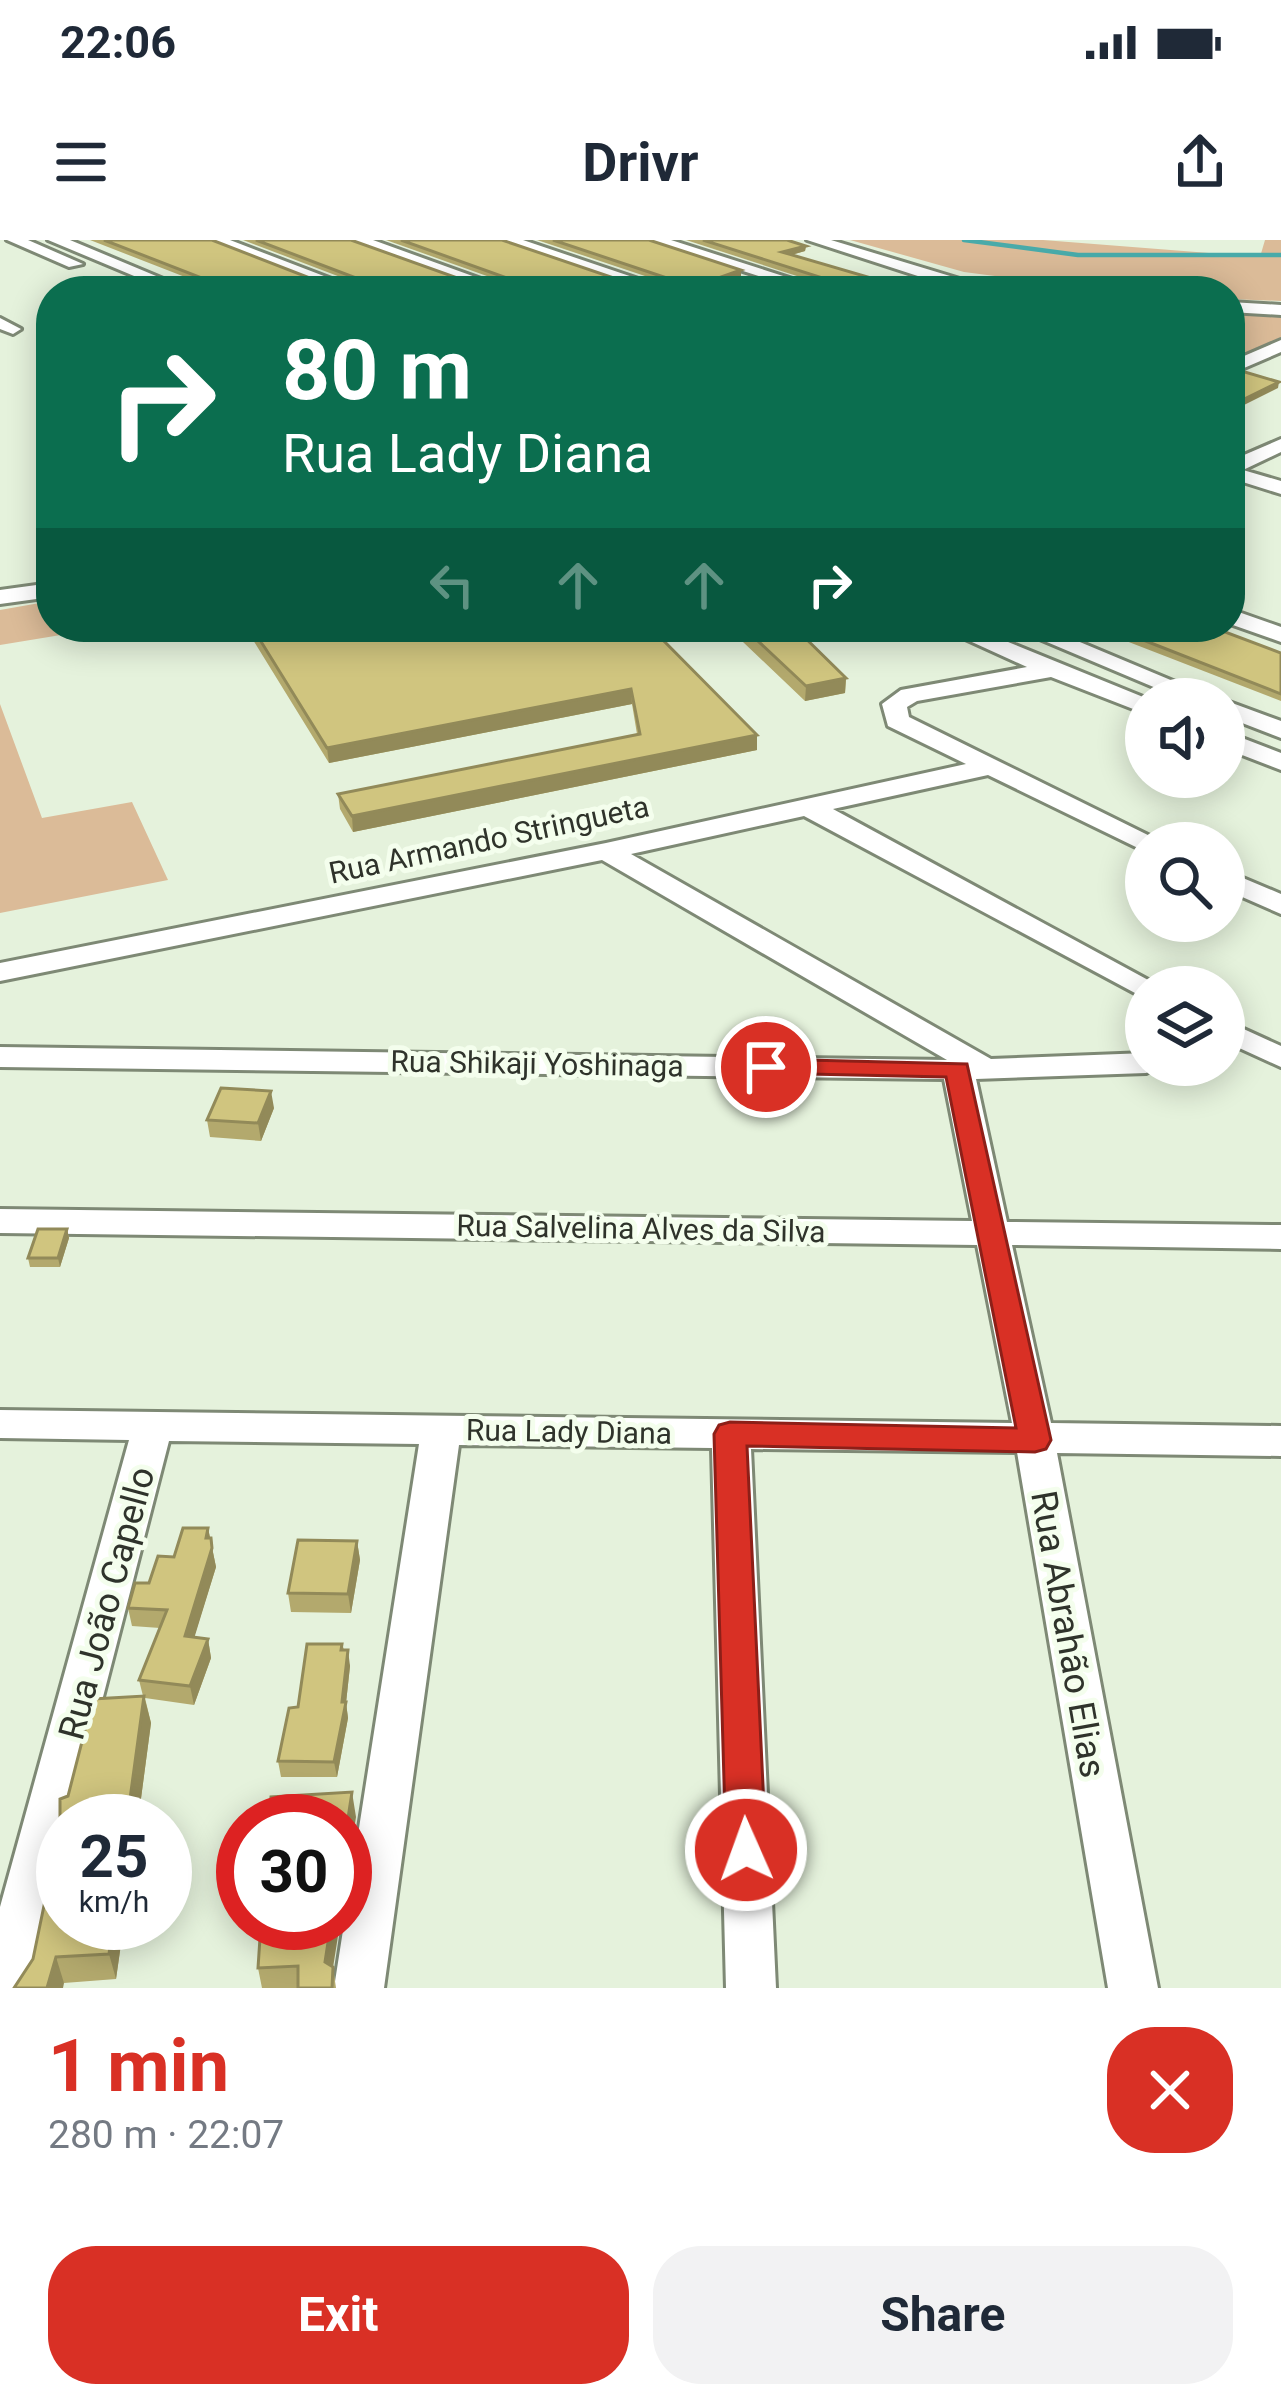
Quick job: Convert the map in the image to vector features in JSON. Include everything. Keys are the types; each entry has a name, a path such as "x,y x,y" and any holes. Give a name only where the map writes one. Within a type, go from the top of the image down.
{"street":[{"path":"15,240 103,276"},
{"path":"56,240 146,276"},
{"path":"216,240 314,276"},
{"path":"358,240 462,276"},
{"path":"508,240 620,276"},
{"path":"655,240 772,276 854,253"},
{"path":"814,240 930,276"},
{"path":"1245,309 1281,310"},
{"path":"1245,360 1281,345"},
{"path":"1245,463 1281,445"},
{"path":"1245,475 1281,488"},
{"path":"0,598 36,592"},
{"path":"1245,622 1281,635"},
{"path":"987,642 1125,698"},
{"path":"1061,642 1151,678"},
{"path":"1053,669 910,694 894,704 897,722 1125,831"},
{"path":"1245,715 1281,730"},
{"path":"1245,747 1281,762"},
{"name":"Rua Armando Stringueta","path":"0,972 606,851 989,767"},
{"path":"808,807 1125,976"},
{"path":"606,851 971,1069"},
{"path":"1245,888 1281,904"},
{"path":"1245,1040 1280,1058"},
{"name":"Rua Shikaji Yoshinaga","path":"0,1057 971,1069 1125,1064"},
{"path":"1245,1059 1280,1058"},
{"name":"Rua Abrahão Elias","path":"971,1069 994,1233 1132,1988"},
{"name":"Rua Salvelina Alves da Silva","path":"0,1221 1281,1237"},
{"name":"Rua Lady Diana","path":"0,1424 1281,1441"},
{"name":"Rua João Capello","path":"3,1988 153,1426"},
{"path":"359,1988 441,1430"},
{"path":"730,1434 751,1988"}],"shaded area":[{"path":"850,240 1043,240 1260,257 1265,240 1281,240 1281,301 1245,300 1245,276 964,272"},
{"path":"1245,313 1281,314 1281,337 1246,355"},
{"path":"36,604 36,639 0,645 0,610"},
{"path":"0,704 42,818 132,802 168,880 0,913"}],"building":[{"path":"104,240 212,240 305,276 196,276"},
{"path":"256,240 351,240 452,276 351,276"},
{"path":"401,240 502,240 608,276 501,276"},
{"path":"553,240 649,240 741,270 724,276 661,276"},
{"path":"703,240 787,240 806,246 782,252 864,276 816,276"},
{"path":"1245,372 1279,382 1245,399"},
{"path":"1245,639 1281,653 1281,694 1148,642"},
{"path":"261,642 665,642 757,735 352,816 338,794 640,734 631,689 327,748"},
{"path":"759,642 809,642 846,678 806,686"},
{"path":"221,1088 271,1091 258,1123 207,1120"},
{"path":"38,1229 67,1229 58,1258 28,1258"},
{"path":"183,1528 208,1528 206,1538 211,1538 185,1636 208,1639 190,1686 139,1680 167,1610 128,1608 135,1583 149,1583 158,1556 174,1557"},
{"path":"298,1540 357,1541 348,1594 288,1593"},
{"path":"307,1644 342,1644 341,1650 348,1650 342,1702 346,1702 334,1762 278,1761 289,1708 298,1707"},
{"path":"144,1696 131,1794 69,1794 93,1699"},
{"path":"36,1944 36,1950 110,1950 109,1954 56,1957 47,1988 14,1988 33,1959"},
{"path":"259,1950 327,1950 325,1962 333,1967 332,1988 298,1988 298,1966 258,1968"}],"waterway":[{"path":"964,240 1078,255 1281,255"}],"route":[{"path":"746,1850 730,1434 1035,1440 958,1070 766,1067"}]}
